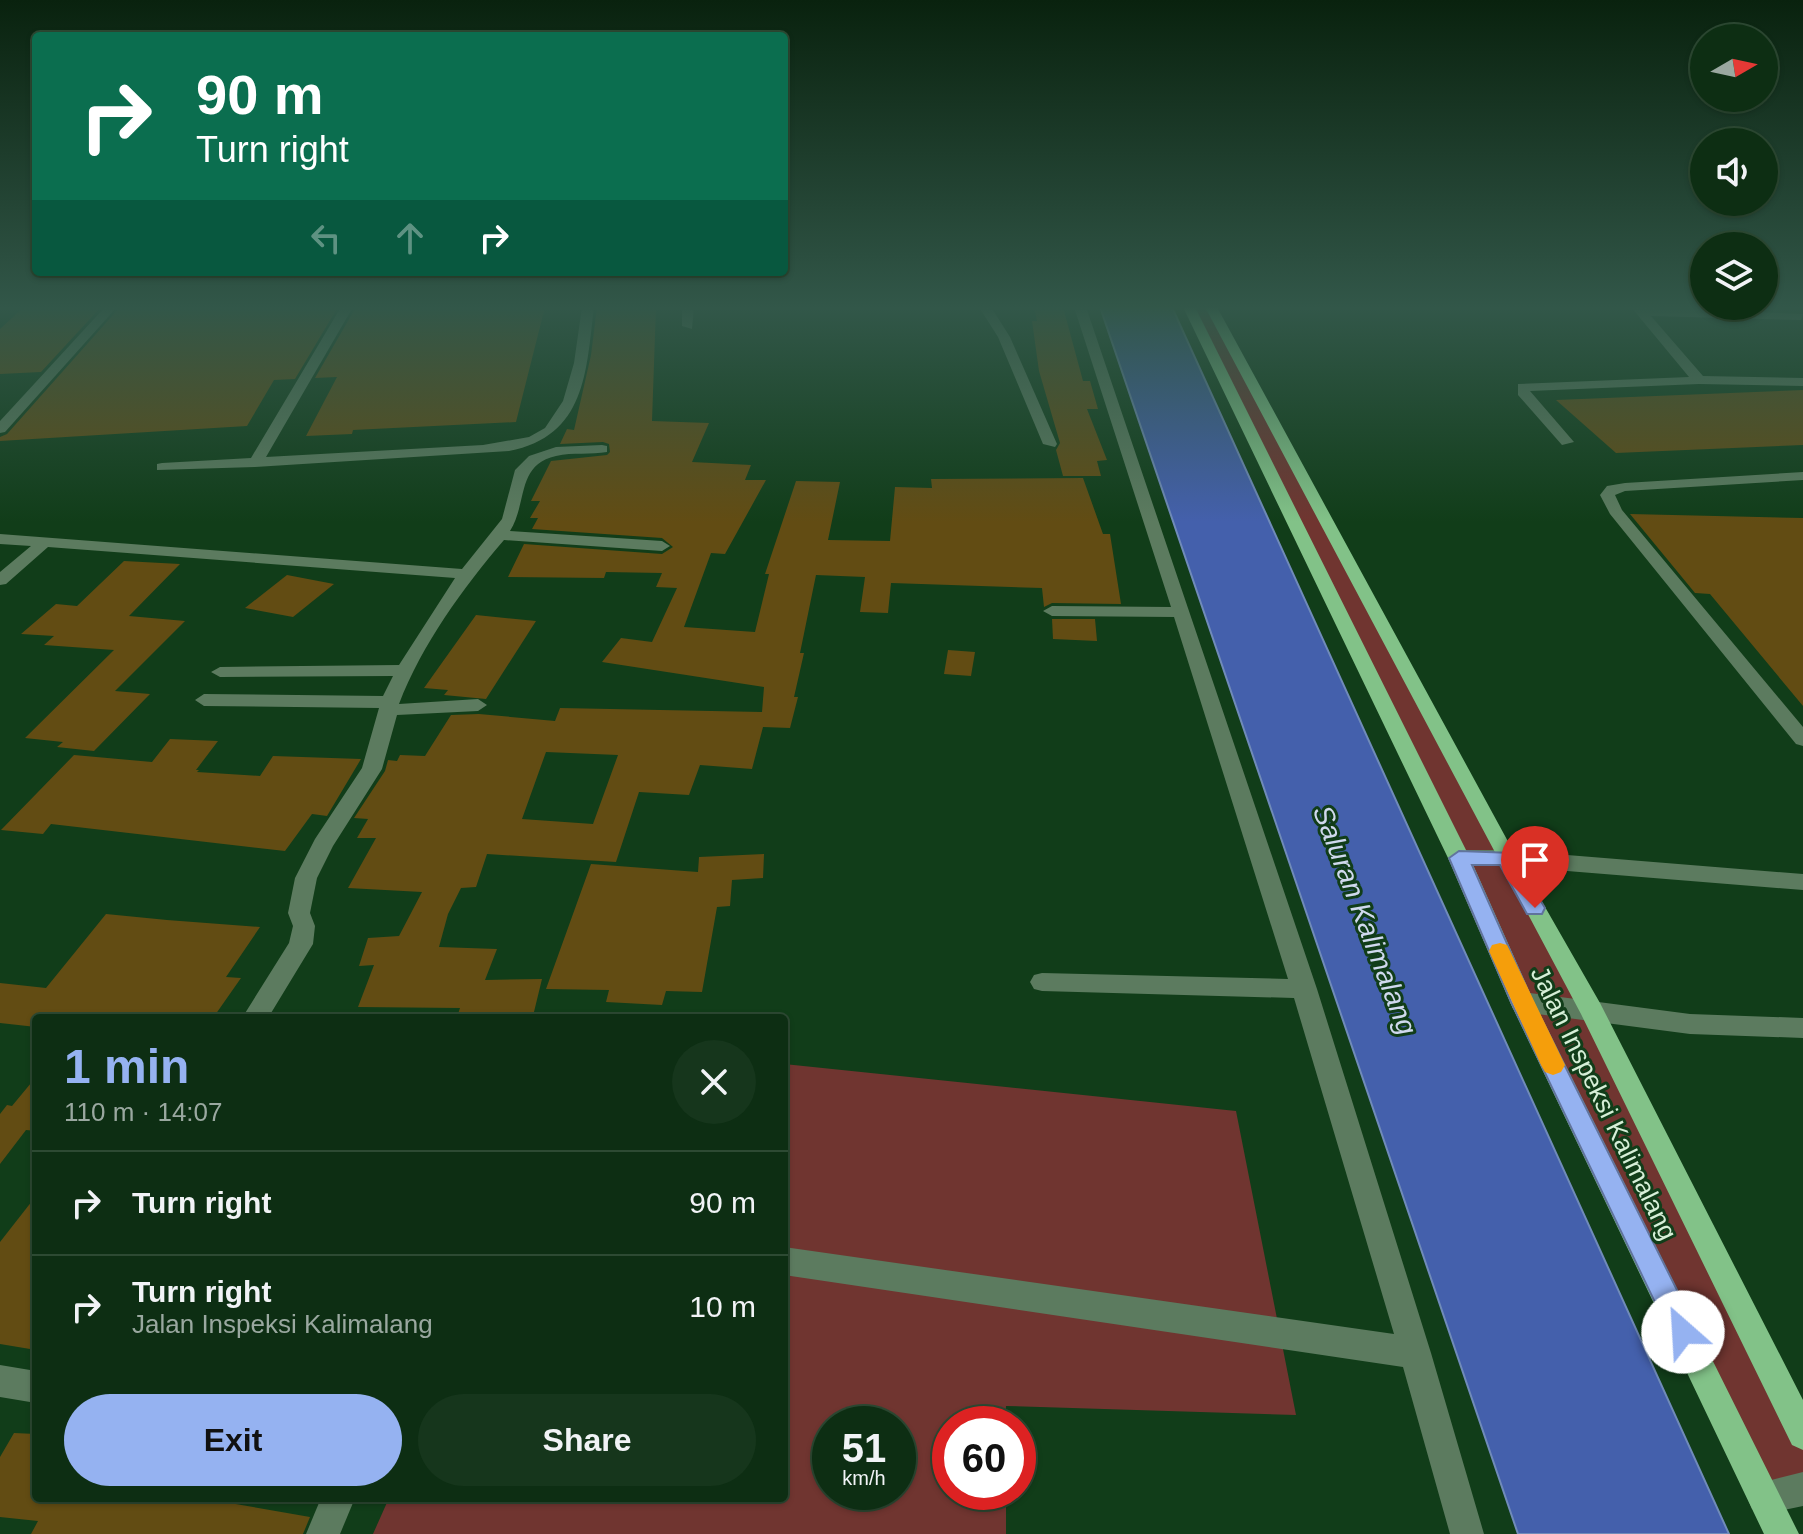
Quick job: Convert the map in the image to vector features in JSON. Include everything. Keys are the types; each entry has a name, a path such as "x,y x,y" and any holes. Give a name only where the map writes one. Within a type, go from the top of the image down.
{"main road":[{"name":"Jalan Inspeksi Kalimalang","path":"1224,379 1459,858 1522,1002 1782,1534"},
{"name":"Jalan Inspeksi Kalimalang","path":"1250,379 1506,858 1591,1010 1803,1434"},
{"path":"1282,498 1317,500"}],"street":[{"path":"0,429 46,379"},
{"path":"255,463 305,379"},
{"path":"162,467 511,447 536,440 550,430 571,403 575,379"},
{"path":"1022,379 1050,444"},
{"path":"1104,379 1305,989 1416,1353 1467,1534"},
{"path":"1567,442 1523,392 1523,387 1699,380 1803,382"},
{"path":"257,1014 301,944 304,926 299,913 306,878 323,844 372,769 389,706 405,670 466,574 510,519 522,470 534,459 556,451 602,449"},
{"path":"1801,477 1625,487 1612,489 1607,495 1615,511 1803,740"},
{"path":"500,535 662,546"},
{"path":"0,539 466,574"},
{"path":"0,580 44,543"},
{"path":"1052,611 1182,612"},
{"path":"220,672 405,670"},
{"path":"204,700 389,706 478,705"},
{"path":"1459,858 1506,858 1803,882"},
{"path":"1042,982 1305,989"},
{"path":"1522,1002 1690,1024 1803,1028"},
{"path":"788,1262 1416,1353"},
{"path":"0,1381 32,1386"},
{"path":"1764,1497 1803,1489"},
{"path":"323,1534 336,1502"}],"shaded area":[{"path":"1224,379 1250,379 1317,500 1803,1434 1803,1489 1764,1497"},
{"path":"788,1064 1236,1111 1296,1415 1036,1406 932,1406 932,1510 1006,1510 1006,1534 373,1534 387,1502 788,1502"}],"water":[{"name":"Saluran Kalimalang","path":"1124,379 1204,379 1729,1534 1518,1534"}],"building":[{"path":"56,379 295,379 274,380 247,426 0,441 0,437 7,434"},
{"path":"336,379 527,379 516,422 353,430 352,434 306,436"},
{"path":"586,379 653,379 652,421 709,423 692,462 751,465 745,480 766,480 725,554 711,553 684,627 755,632 769,574 765,574 796,481 840,482 828,540 890,541 895,487 932,488 931,479 1083,478 1103,534 1110,534 1121,604 1052,603 1044,607 1042,588 891,583 888,613 860,612 865,577 816,575 800,653 804,653 790,728 763,727 752,769 700,765 689,795 639,792 616,862 487,854 476,887 461,888 448,914 439,947 497,949 485,980 542,979 533,1014 458,1014 460,1008 358,1007 374,965 359,966 368,938 399,936 422,892 348,888 376,838 357,838 368,819 354,818 385,771 388,760 397,761 400,755 425,756 451,715 479,714 555,721 560,708 762,712 764,687 602,662 621,638 652,642 677,588 656,587 662,573 606,572 604,578 508,577 524,544 662,554 673,547 662,538 532,529 538,518 530,518 540,501 531,501 551,461 607,455 610,452 609,444 603,442 560,444 567,429 574,430","holes":["546,752 618,755 593,824 522,819"]},
{"path":"1041,379 1090,381 1098,409 1087,409 1107,460 1097,461 1101,476 1063,476 1056,450 1060,443"},
{"path":"1803,390 1803,445 1616,453 1556,400"},
{"path":"1630,514 1803,518 1803,706 1710,594 1695,593"},
{"path":"124,561 180,564 129,616 185,621 115,691 150,694 94,751 57,747 63,742 25,738 114,650 44,645 54,636 21,634 56,604 77,606"},
{"path":"287,575 334,584 293,617 245,608"},
{"path":"476,615 536,621 486,699 444,695 448,690 424,688"},
{"path":"1052,619 1095,619 1097,641 1053,639"},
{"path":"948,650 975,652 971,676 944,674"},
{"path":"170,739 218,741 197,772 260,776 273,756 361,759 327,816 312,814 285,851 51,824 43,834 1,830 74,755 152,762"},
{"path":"764,854 763,878 732,880 730,906 717,907 702,992 666,991 662,1005 606,1002 609,990 546,989 591,864 698,872 699,857"},
{"path":"106,914 260,927 226,977 241,978 216,1014 32,1014 32,1027 0,1023 0,983 46,988"},
{"path":"32,1082 32,1131 26,1130 0,1164 0,1114 7,1105 12,1106"},
{"path":"32,1201 32,1349 0,1344 0,1242"},
{"path":"14,1433 32,1434 32,1502 231,1502 310,1517 303,1534 31,1534 38,1521 0,1517 0,1457"}],"slow traffic":[{"path":"1500,951 1553,1065"}],"route":[{"path":"1535,908 1506,858 1459,858 1522,1002 1683,1332"}]}
